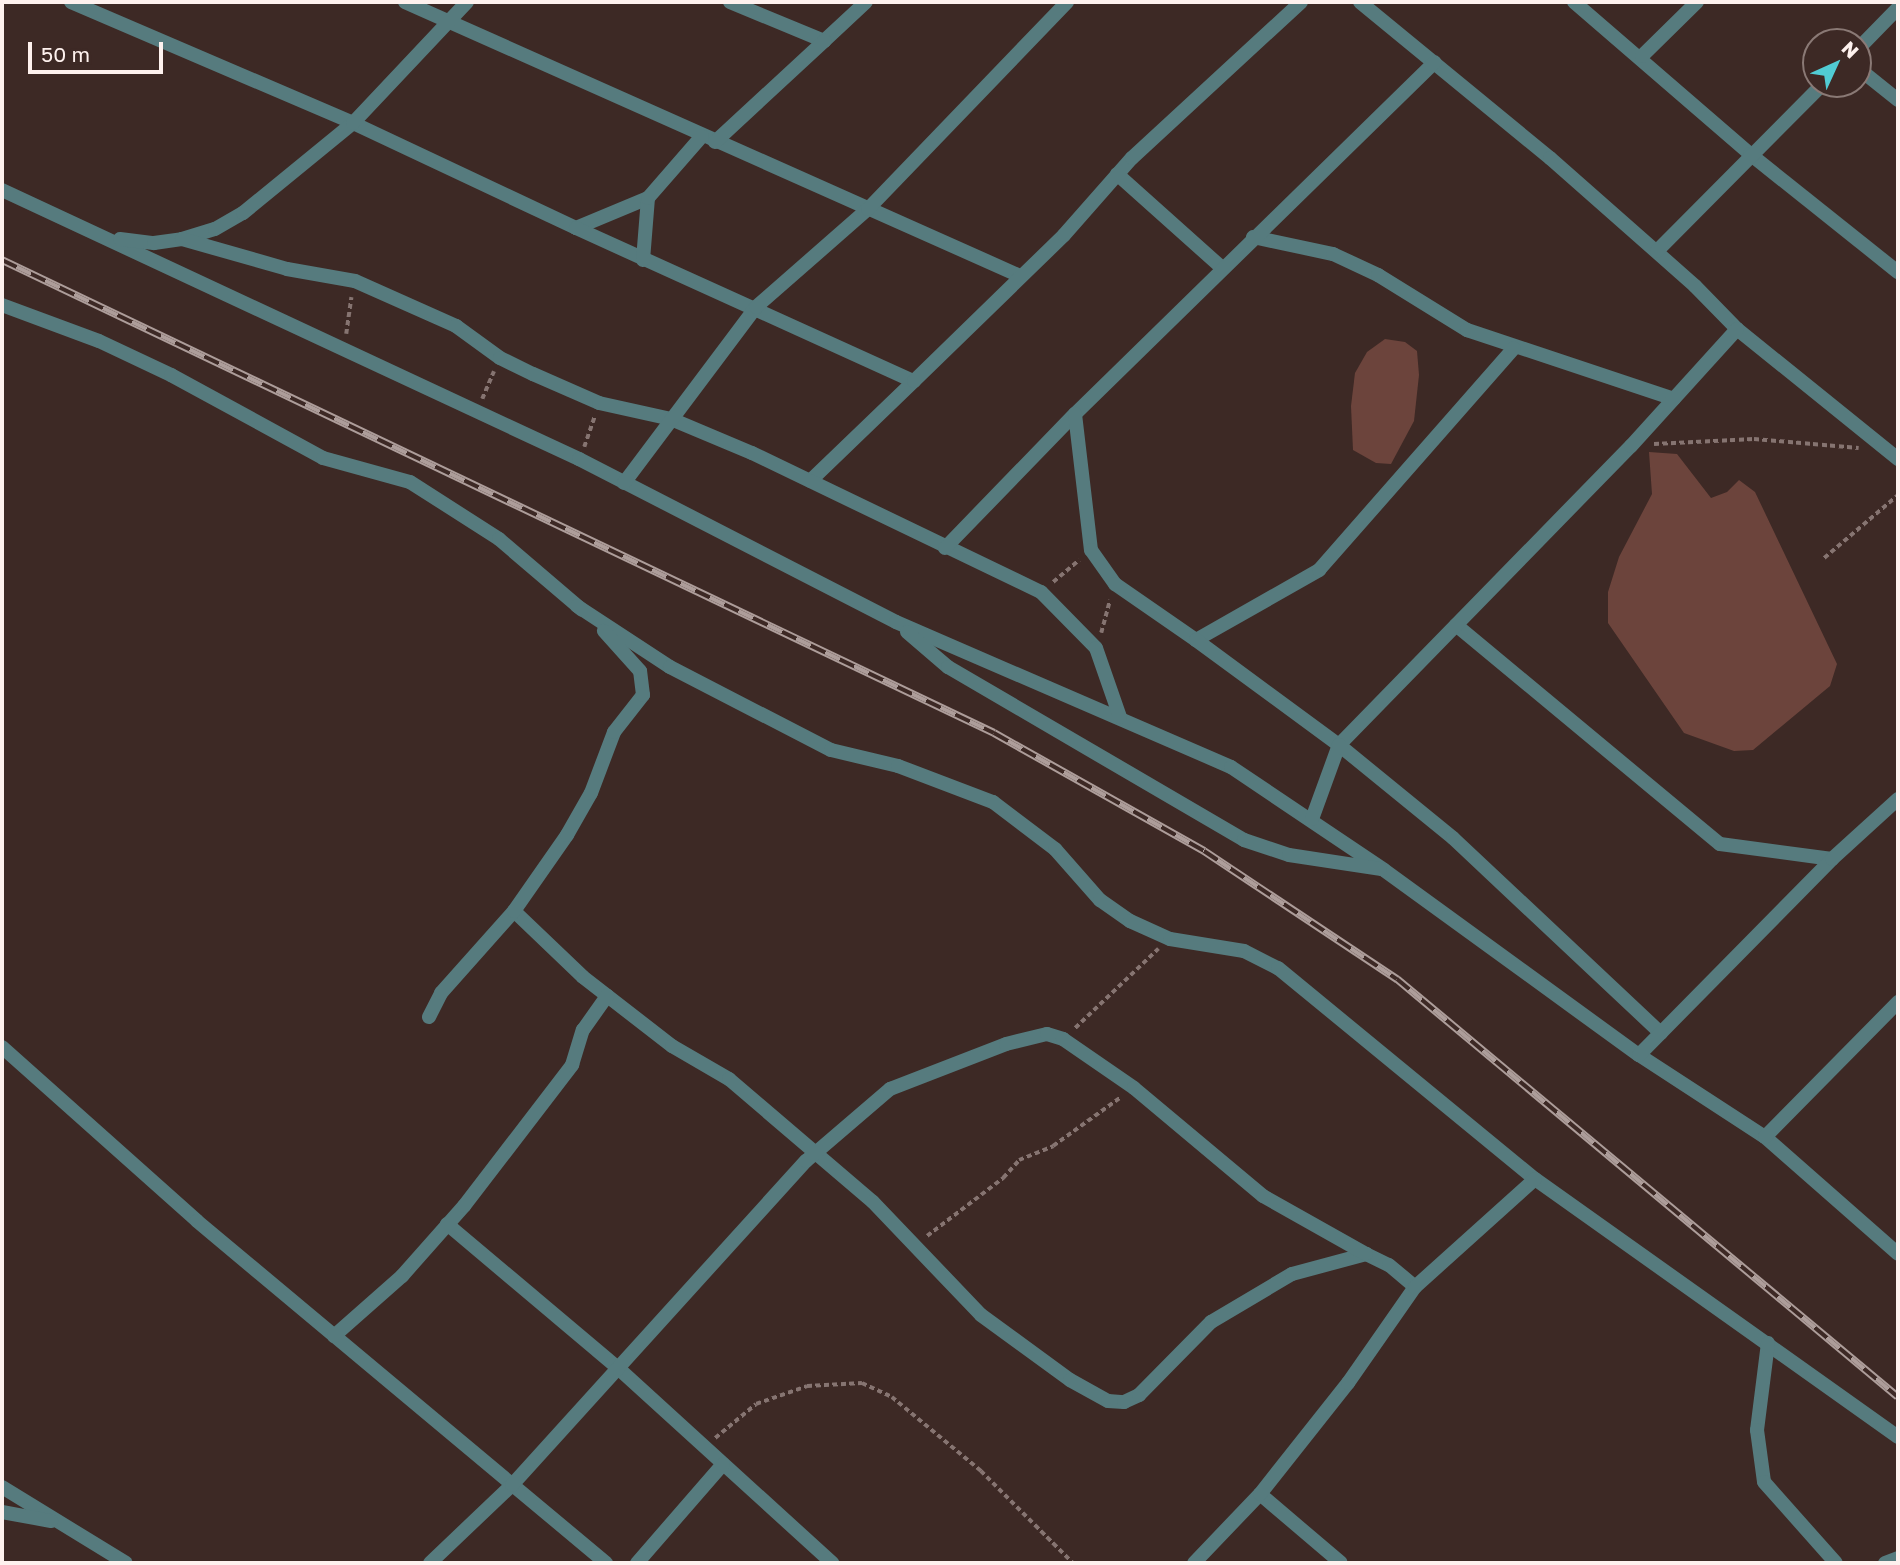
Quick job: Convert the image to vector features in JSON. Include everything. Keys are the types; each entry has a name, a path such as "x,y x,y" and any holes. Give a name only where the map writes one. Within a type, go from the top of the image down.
{"street":[{"path":"71,2 353,124 643,260 756,307 914,381"},
{"path":"405,2 1020,276"},
{"path":"104,237 154,243 182,239 215,229 243,213 353,124 467,2"},
{"path":"730,2 824,41"},
{"path":"576,228 648,198 708,139 866,2"},
{"path":"624,483 756,307 868,209 1067,2"},
{"path":"810,481 1064,235 1117,174 1301,2"},
{"path":"1360,2 1435,62 1657,251 1737,329 1898,459"},
{"path":"1574,2 1642,56 1750,154 1898,272"},
{"path":"1642,56 1697,2"},
{"path":"1872,35 1898,8"},
{"path":"945,548 1221,267 1435,62"},
{"path":"1872,79 1898,100"},
{"path":"1657,251 1750,154 1808,98"},
{"path":"1117,174 1221,267"},
{"path":"2,190 579,459 895,622 1121,717 1231,767 1384,870 1639,1055 1765,1137 1898,1254"},
{"path":"643,260 648,198"},
{"path":"1253,237 1357,264 1457,325 1514,348 1674,399"},
{"path":"182,239 287,269 355,281 456,326 500,358 599,402 671,419 810,481 1041,593 1096,648 1121,717"},
{"path":"2,305 159,369 323,458 410,482 499,539 577,606 637,667 643,695 614,732 594,786 567,835 514,911 441,993 429,1017"},
{"path":"1312,820 1339,745 1631,446 1737,329"},
{"path":"1196,640 1319,570 1514,348"},
{"path":"1075,414 1091,550 1115,584 1339,745 1453,838 1661,1032"},
{"path":"577,606 670,667 831,750 898,766 993,802 1055,849 1100,900 1130,922 1170,939 1244,951 1278,968 1535,1179 1898,1437"},
{"path":"895,622 948,667 1244,840 1289,855 1384,870"},
{"path":"1456,625 1720,844 1832,859"},
{"path":"1639,1055 1832,859 1895,807"},
{"path":"514,911 607,996 672,1046 729,1079 813,1154 873,1202 913,1247 981,1315 1093,1394 1124,1402 1139,1395 1211,1322 1292,1273 1366,1254"},
{"path":"334,1336 402,1276 447,1224 572,1065 583,1030 607,996"},
{"path":"1765,1137 1898,1002"},
{"path":"430,1563 512,1485 813,1154 890,1089 1006,1044 1046,1034 1063,1039 1134,1088 1263,1196 1389,1265 1415,1287"},
{"path":"2,1047 334,1336 606,1563"},
{"path":"1194,1563 1259,1494 1348,1383 1415,1287 1535,1179"},
{"path":"447,1224 618,1368 832,1563"},
{"path":"1768,1343 1757,1430 1764,1482 1836,1563"},
{"path":"637,1563 723,1464"},
{"path":"2,1487 126,1563"},
{"path":"1259,1494 1341,1563"},
{"path":"2,1512 59,1522"},
{"path":"1885,1563 1898,1558"}],"path":[{"path":"344,349 355,281"},
{"path":"477,411 500,358"},
{"path":"579,459 599,402"},
{"path":"1631,446 1754,439 1861,448"},
{"path":"1824,558 1898,495"},
{"path":"1041,593 1091,550"},
{"path":"1096,648 1115,584"},
{"path":"1063,1039 1122,979 1170,939"},
{"path":"913,1247 1003,1178 1019,1160 1053,1146 1134,1088"},
{"path":"705,1446 756,1404 807,1386 862,1383 892,1397 981,1471 1073,1563"}],"shaded area":[{"path":"1385,339 1405,342 1417,351 1419,375 1414,421 1391,464 1376,463 1353,450 1351,406 1355,373 1367,352"},
{"path":"1649,452 1677,454 1711,498 1727,492 1739,480 1755,492 1837,664 1830,686 1753,750 1734,751 1684,733 1608,623 1608,592 1619,557 1652,494"}],"railway":[{"path":"2,260 994,733 1204,851 1397,979 1898,1397"}]}
